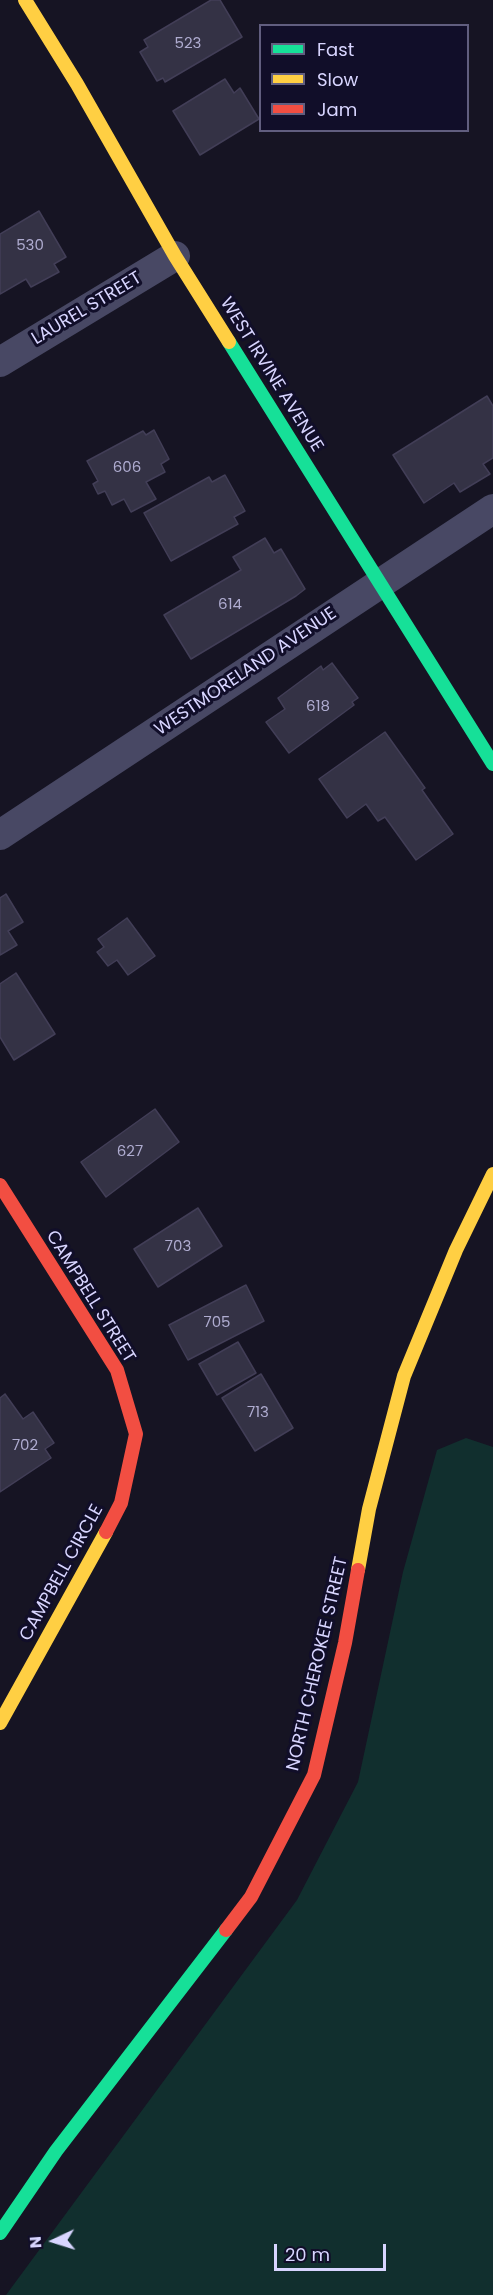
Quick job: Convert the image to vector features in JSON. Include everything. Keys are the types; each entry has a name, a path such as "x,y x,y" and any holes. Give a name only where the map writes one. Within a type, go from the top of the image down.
{"street":[{"name":"WEST IRVINE AVENUE","path":"25,0 77,84 175,256 493,764"},
{"name":"LAUREL STREET","path":"0,362 175,256"},
{"name":"WESTMORELAND AVENUE","path":"0,836 493,509"},
{"name":"NORTH CHEROKEE STREET","path":"0,2233 56,2151 251,1897 314,1775 345,1643 369,1509 404,1376 456,1250 493,1173"},
{"name":"CAMPBELL STREET","path":"0,1185 117,1370 136,1434"},
{"name":"CAMPBELL CIRCLE","path":"0,1723 121,1503 136,1434"}],"green space":[{"path":"466,1438 493,1447 493,2295 6,2295 297,1900 358,1782 403,1572 437,1450"}],"building":[{"path":"211,0 220,0 242,37 165,82 163,78 157,81 140,52 148,47 144,40"},
{"path":"225,79 234,93 240,88 259,119 200,155 173,111"},
{"path":"39,211 66,257 54,264 59,272 31,287 26,279 0,294 0,234"},
{"path":"487,396 493,406 493,458 483,464 490,474 460,492 454,483 424,503 393,455"},
{"path":"154,430 169,459 161,464 165,472 146,482 156,499 131,512 124,499 112,505 105,491 98,494 93,484 98,481 87,461 143,431 146,435"},
{"path":"225,475 245,511 234,517 238,524 171,561 144,513 209,477 212,482"},
{"path":"265,538 274,553 281,549 305,589 191,659 164,615 241,570 233,557"},
{"path":"332,663 358,698 352,702 354,705 289,753 266,722 285,709 278,698 321,666 323,670"},
{"path":"385,732 425,788 422,790 453,834 416,860 385,817 378,821 366,804 347,818 319,779"},
{"path":"6,894 23,922 8,931 17,945 0,955 0,898"},
{"path":"127,918 155,956 128,975 117,960 108,966 97,952 104,947 98,939"},
{"path":"16,973 55,1034 14,1060 0,1037 0,984"},
{"path":"155,1109 179,1142 106,1197 81,1162"},
{"path":"198,1208 222,1246 158,1287 134,1249"},
{"path":"246,1285 264,1321 188,1360 169,1325"},
{"path":"238,1342 256,1373 217,1395 199,1364"},
{"path":"261,1374 293,1428 255,1451 222,1398"},
{"path":"5,1394 23,1419 33,1412 54,1443 45,1449 51,1458 0,1492 0,1398"}],"traffic: fast":[{"path":"229,342 493,764"},
{"path":"0,2233 56,2151 226,1930"}],"traffic: slow":[{"path":"25,0 77,84 175,256 229,342"},
{"path":"358,1570 369,1509 404,1376 456,1250 493,1174"},
{"path":"0,1723 106,1532"}],"traffic: jam":[{"path":"0,1185 117,1370 136,1434 121,1503 106,1532"},
{"path":"226,1930 251,1897 314,1775 345,1643 358,1570"}]}
